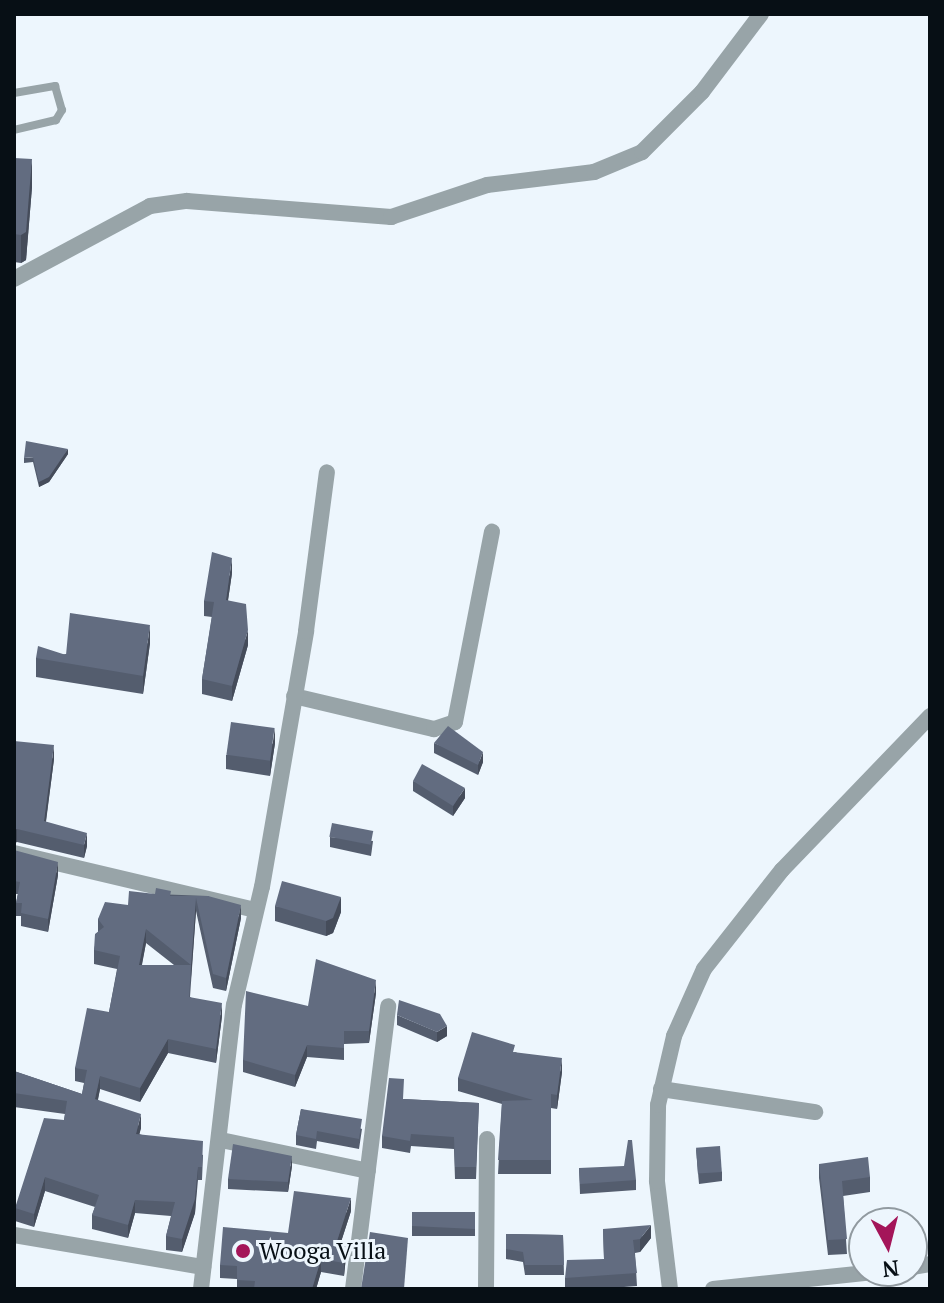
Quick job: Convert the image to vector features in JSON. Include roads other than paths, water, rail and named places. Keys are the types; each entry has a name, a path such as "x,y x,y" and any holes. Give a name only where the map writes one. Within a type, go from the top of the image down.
{"street":[{"path":"14,279 150,206 187,201 391,217 487,185 594,172 642,152 702,92 761,14"},
{"path":"201,1289 221,1140 234,1005 255,910 294,696 327,472"},
{"path":"294,696 434,729 455,722 492,532"},
{"path":"670,1289 656,1168 661,1089 674,1036 704,969 782,870 930,716"},
{"path":"14,853 255,910"},
{"path":"353,1289 388,1006"},
{"path":"661,1089 815,1112"},
{"path":"486,1289 487,1139"},
{"path":"221,1140 368,1171"},
{"path":"14,1235 203,1267"},
{"path":"713,1289 848,1275"}],"lane":[{"path":"14,93 55,86 62,110 56,120 14,130"}],"place":[{"name":"Wooga Villa","path":"243,1251"}]}
